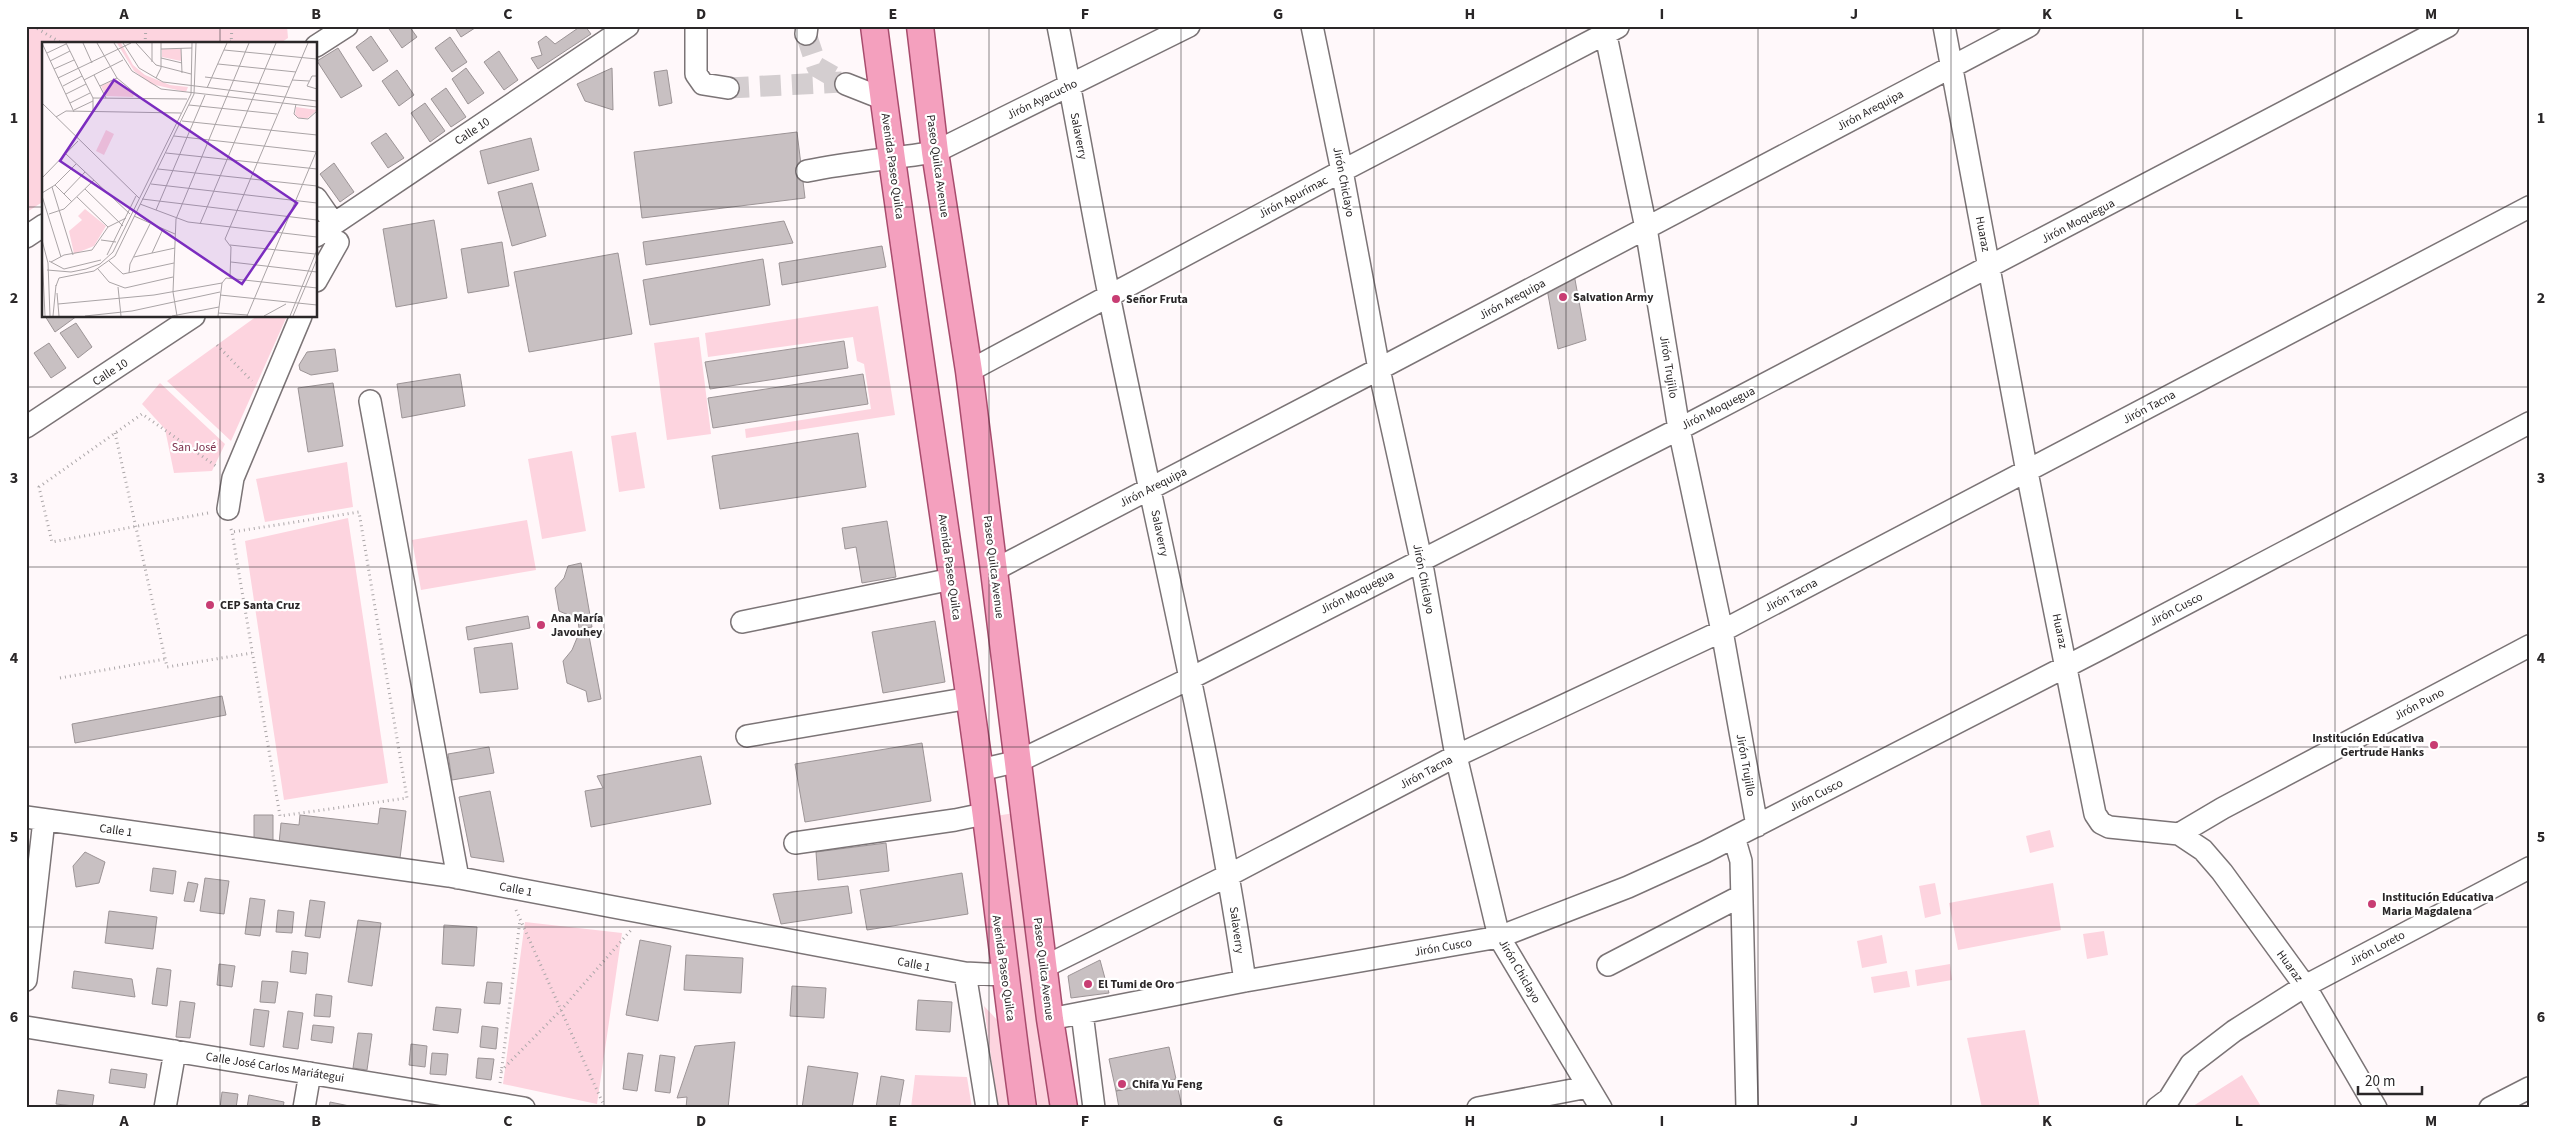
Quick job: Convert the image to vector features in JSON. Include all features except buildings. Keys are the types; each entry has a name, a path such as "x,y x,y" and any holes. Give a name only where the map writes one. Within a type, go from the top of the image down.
{"main road":[{"name":"Avenida Paseo Quilca","path":"874,26 891,159 980,770 1004,975 1023,1108"},
{"name":"Paseo Quilca Avenue","path":"920,26 935,152 969,371 1050,1019 1064,1108"}],"street":[{"path":"318,45 347,26"},
{"name":"Calle 10","path":"318,236 336,233 628,26"},
{"path":"696,26 696,74 703,84 728,88"},
{"name":"Salaverry","path":"1058,26 1108,295 1191,678 1230,876 1245,981"},
{"name":"Jirón Ayacucho","path":"807,171 860,161 891,159 935,152 1189,26"},
{"name":"Jirón Chiclayo","path":"1312,26 1342,170 1379,369 1421,559 1456,756 1500,937 1601,1108"},
{"name":"Huaraz","path":"1944,26 2027,472 2095,814 2101,823 2109,827 2179,834 2203,850 2222,872 2305,986 2376,1108"},
{"name":"Jirón Arequipa","path":"994,570 2029,26"},
{"name":"Jirón Moquegua","path":"980,770 1019,761 1191,678 1990,268 2448,26"},
{"name":"Jirón Apurímac","path":"969,371 1108,295 1609,29"},
{"name":"Jirón Trujillo","path":"1609,29 1646,228 1679,429 1722,631 1757,826"},
{"path":"846,84 884,99"},
{"path":"318,202 336,233 318,276"},
{"name":"Jirón Tacna","path":"1044,967 1230,876 1456,756 1722,631 2529,207"},
{"name":"Calle 10","path":"26,427 191,318"},
{"path":"228,509 233,478 300,318"},
{"path":"370,401 458,878"},
{"name":"Jirón Cusco","path":"1050,1019 1245,981 1500,937 1628,887 1757,826 2067,666 2529,423"},
{"path":"742,622 952,579"},
{"name":"Jirón Puno","path":"2179,834 2231,803 2529,646"},
{"path":"747,736 970,698"},
{"path":"795,842 955,820 984,814"},
{"path":"26,980 35,819"},
{"name":"Calle 1","path":"35,819 458,878 965,973 1004,975"},
{"path":"1734,837 1741,861 1747,1108"},
{"name":"Jirón Loreto","path":"2157,1108 2169,1099 2191,1064 2234,1031 2305,986 2529,868"},
{"path":"1608,964 1741,896"},
{"path":"965,973 987,1108"},
{"path":"1082,1014 1094,1108"},
{"name":"Calle José Carlos Mariátegui","path":"26,1027 310,1073 456,1102 497,1103 524,1108"},
{"path":"165,1108 175,1051"},
{"path":"304,1108 310,1073"},
{"path":"1478,1108 1588,1086"},
{"path":"2490,1108 2529,1088"}],"path":[{"path":"33,26 60,42"},
{"path":"145,42 146,26"},
{"path":"231,42 232,26"},
{"path":"217,345 267,396"},
{"path":"232,532 359,512 407,798 280,816 228,509 52,542 39,487 142,414 233,478"},
{"path":"115,433 167,667 252,653"},
{"path":"60,678 166,659"},
{"path":"505,886 605,1108"},
{"path":"501,1071 561,1010 646,913"},
{"path":"497,1103 520,920"}],"green space":[{"path":"26,26 287,26 288,38 282,42 42,42 42,202 27,212"},
{"path":"878,306 895,415 746,438 745,429 871,409 864,364 857,361 853,337 708,357 705,333"},
{"path":"254,318 286,318 231,441 167,381"},
{"path":"699,337 711,434 667,440 654,343"},
{"name":"San José","path":"160,383 225,444 212,471 174,473 165,429 142,404"},
{"path":"636,432 645,488 619,492 611,436"},
{"path":"572,451 586,531 542,539 528,459"},
{"path":"347,462 353,507 265,522 256,479"},
{"path":"348,518 388,783 284,800 245,541"},
{"path":"527,520 536,570 421,590 412,540"},
{"path":"1014,813 1056,1108 1038,1108 996,816"},
{"path":"2050,830 2054,847 2030,853 2026,836"},
{"path":"1935,883 1941,914 1925,918 1919,886"},
{"path":"2053,883 2061,930 1958,950 1949,903"},
{"path":"525,922 622,933 597,1104 503,1084"},
{"path":"2104,931 2108,955 2087,959 2083,934"},
{"path":"1882,935 1887,963 1862,968 1857,941"},
{"path":"1950,964 1952,980 1917,986 1915,970"},
{"path":"1907,971 1910,987 1874,993 1871,977"},
{"path":"984,1006 1001,1024 1015,1108 998,1108"},
{"path":"2025,1030 2040,1108 1982,1108 1967,1038"},
{"path":"915,1075 967,1077 972,1108 911,1108"},
{"path":"2242,1075 2262,1108 2190,1108"}],"tunnel":[{"path":"806,34 817,67 843,82"},
{"path":"728,88 842,82"}],"place":[{"name":"Salvation Army","path":"1563,297"},
{"name":"Señor Fruta","path":"1116,299"},
{"name":"CEP Santa Cruz","path":"210,605"},
{"name":"Ana María Javouhey","path":"541,625"},
{"name":"Institución Educativa Gertrude Hanks","path":"2434,745"},
{"name":"Institución Educativa Maria Magdalena","path":"2372,904"},
{"name":"El Tumi de Oro","path":"1088,984"},
{"name":"Chifa Yu Feng","path":"1122,1084"}]}
